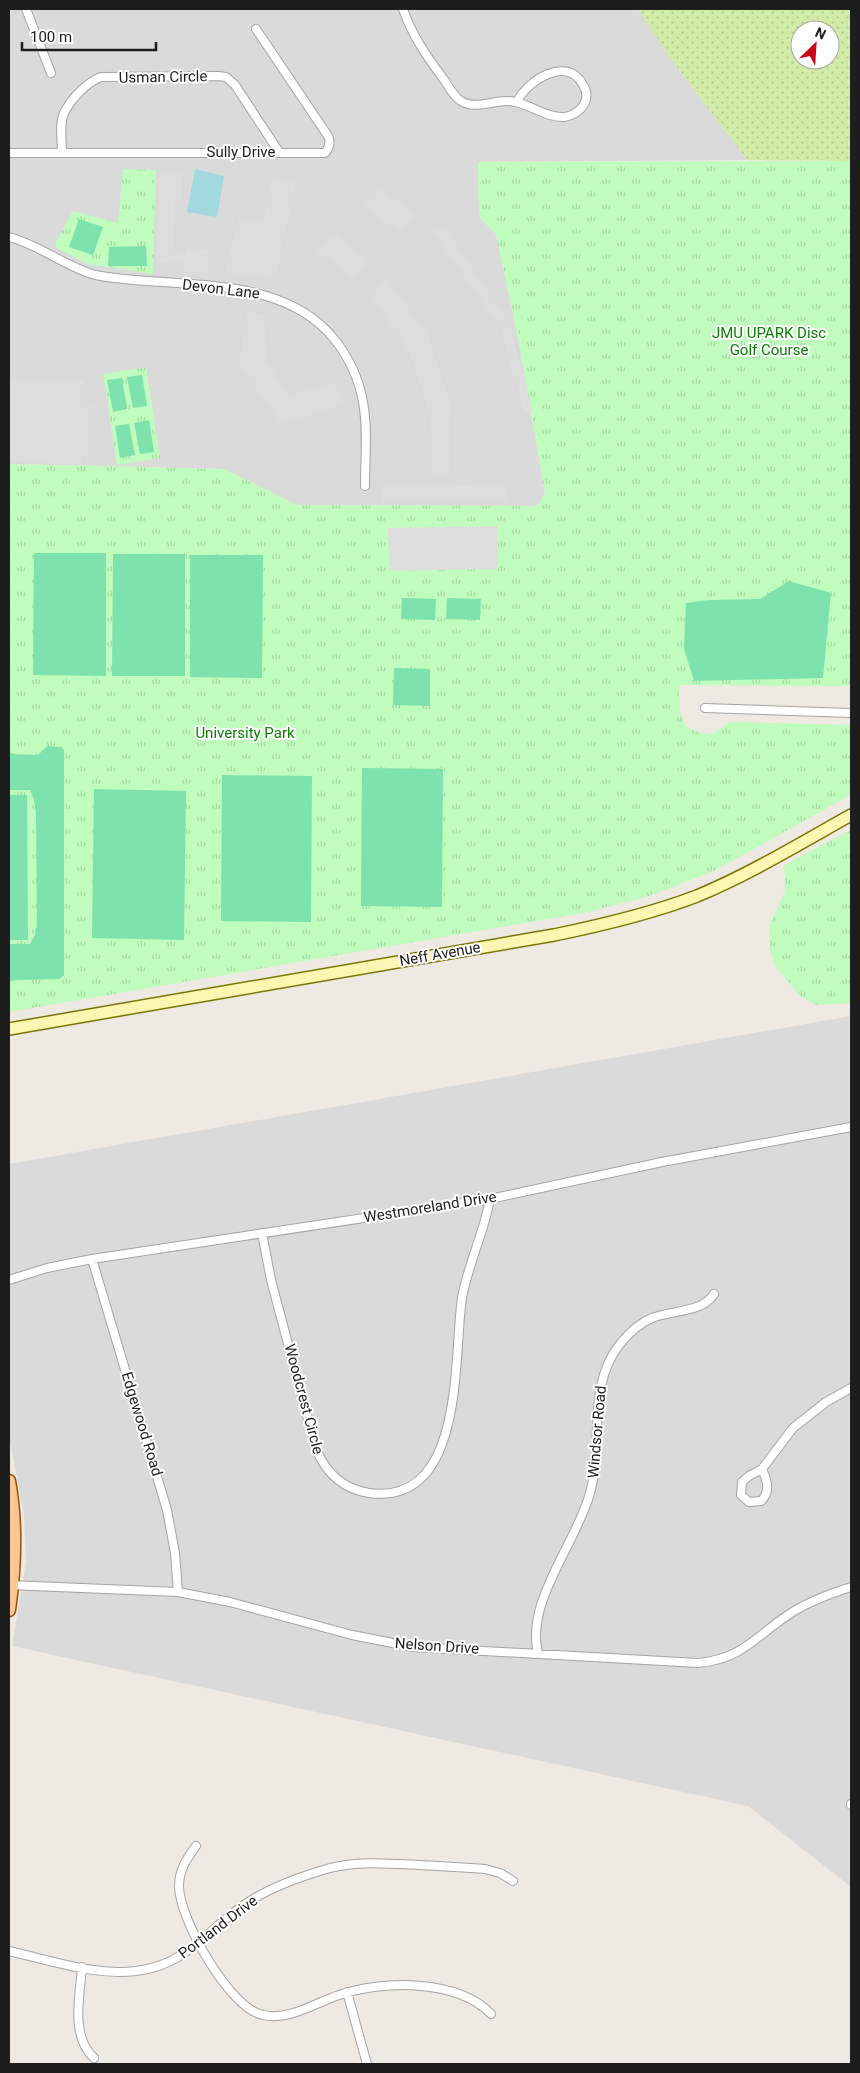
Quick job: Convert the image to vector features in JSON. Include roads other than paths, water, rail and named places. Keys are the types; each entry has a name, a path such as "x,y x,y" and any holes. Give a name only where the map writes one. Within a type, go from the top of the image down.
{"main road":[{"name":"Neff Avenue","path":"9,1028 547,936 622,921 677,903 721,885 851,815"},
{"path":"9,1481 15,1528 15,1560 10,1585 9,1610"}],"street":[{"path":"26,9 51,73"},
{"path":"403,9 418,43 460,100 472,105 507,101 517,102 556,116 567,117 582,108 586,100 586,91 582,82 575,76 567,73 553,73 540,77 529,85 517,102"},
{"name":"Sully Drive","path":"9,153 325,153 330,141 256,29"},
{"name":"Usman Circle","path":"62,153 64,113 83,88 91,81 101,77 218,76 226,77 236,85 279,152"},
{"name":"Devon Lane","path":"9,237 32,244 73,267 95,275 254,292 286,302 311,316 323,326 338,344 348,359 358,384 364,413 365,486"},
{"path":"705,708 851,713"},
{"name":"Westmoreland Drive","path":"9,1280 47,1268 92,1258 490,1199 662,1162 851,1126"},
{"name":"Woodcrest Circle","path":"262,1233 272,1280 316,1450 321,1460 336,1479 350,1488 373,1493 392,1492 406,1488 416,1481 431,1465 442,1445 454,1395 463,1292 490,1199"},
{"name":"Edgewood Road","path":"92,1258 167,1510 175,1553 178,1592"},
{"name":"Windsor Road","path":"538,1653 537,1634 543,1601 592,1487 596,1460 600,1386 610,1358 628,1335 647,1320 704,1305 714,1294"},
{"path":"762,1469 767,1482 766,1494 761,1501 749,1502 742,1496 742,1482 762,1469 793,1428 806,1416 831,1398 851,1388"},
{"name":"Nelson Drive","path":"10,1585 178,1592 230,1602 389,1643 413,1647 686,1663 710,1662 741,1651 798,1609 822,1597 851,1587"},
{"path":"196,1846 183,1864 179,1888 181,1900 198,1944 237,2000 246,2008 261,2015 285,2015 347,1992 388,1985 425,1988 472,1998 480,2003 490,2014"},
{"name":"Portland Drive","path":"9,1951 82,1967 118,1972 148,1969 181,1957 237,1910 262,1894 341,1866 366,1863 485,1869 500,1873 513,1881"},
{"path":"82,1967 80,2028 86,2049 94,2058"},
{"path":"347,1992 367,2064"}],"water":[{"path":"195,169 224,176 217,217 187,212"}],"park label":[{"name":"JMU UPARK Disc Golf Course","path":"769,342"},
{"name":"University Park","path":"245,733"}]}
